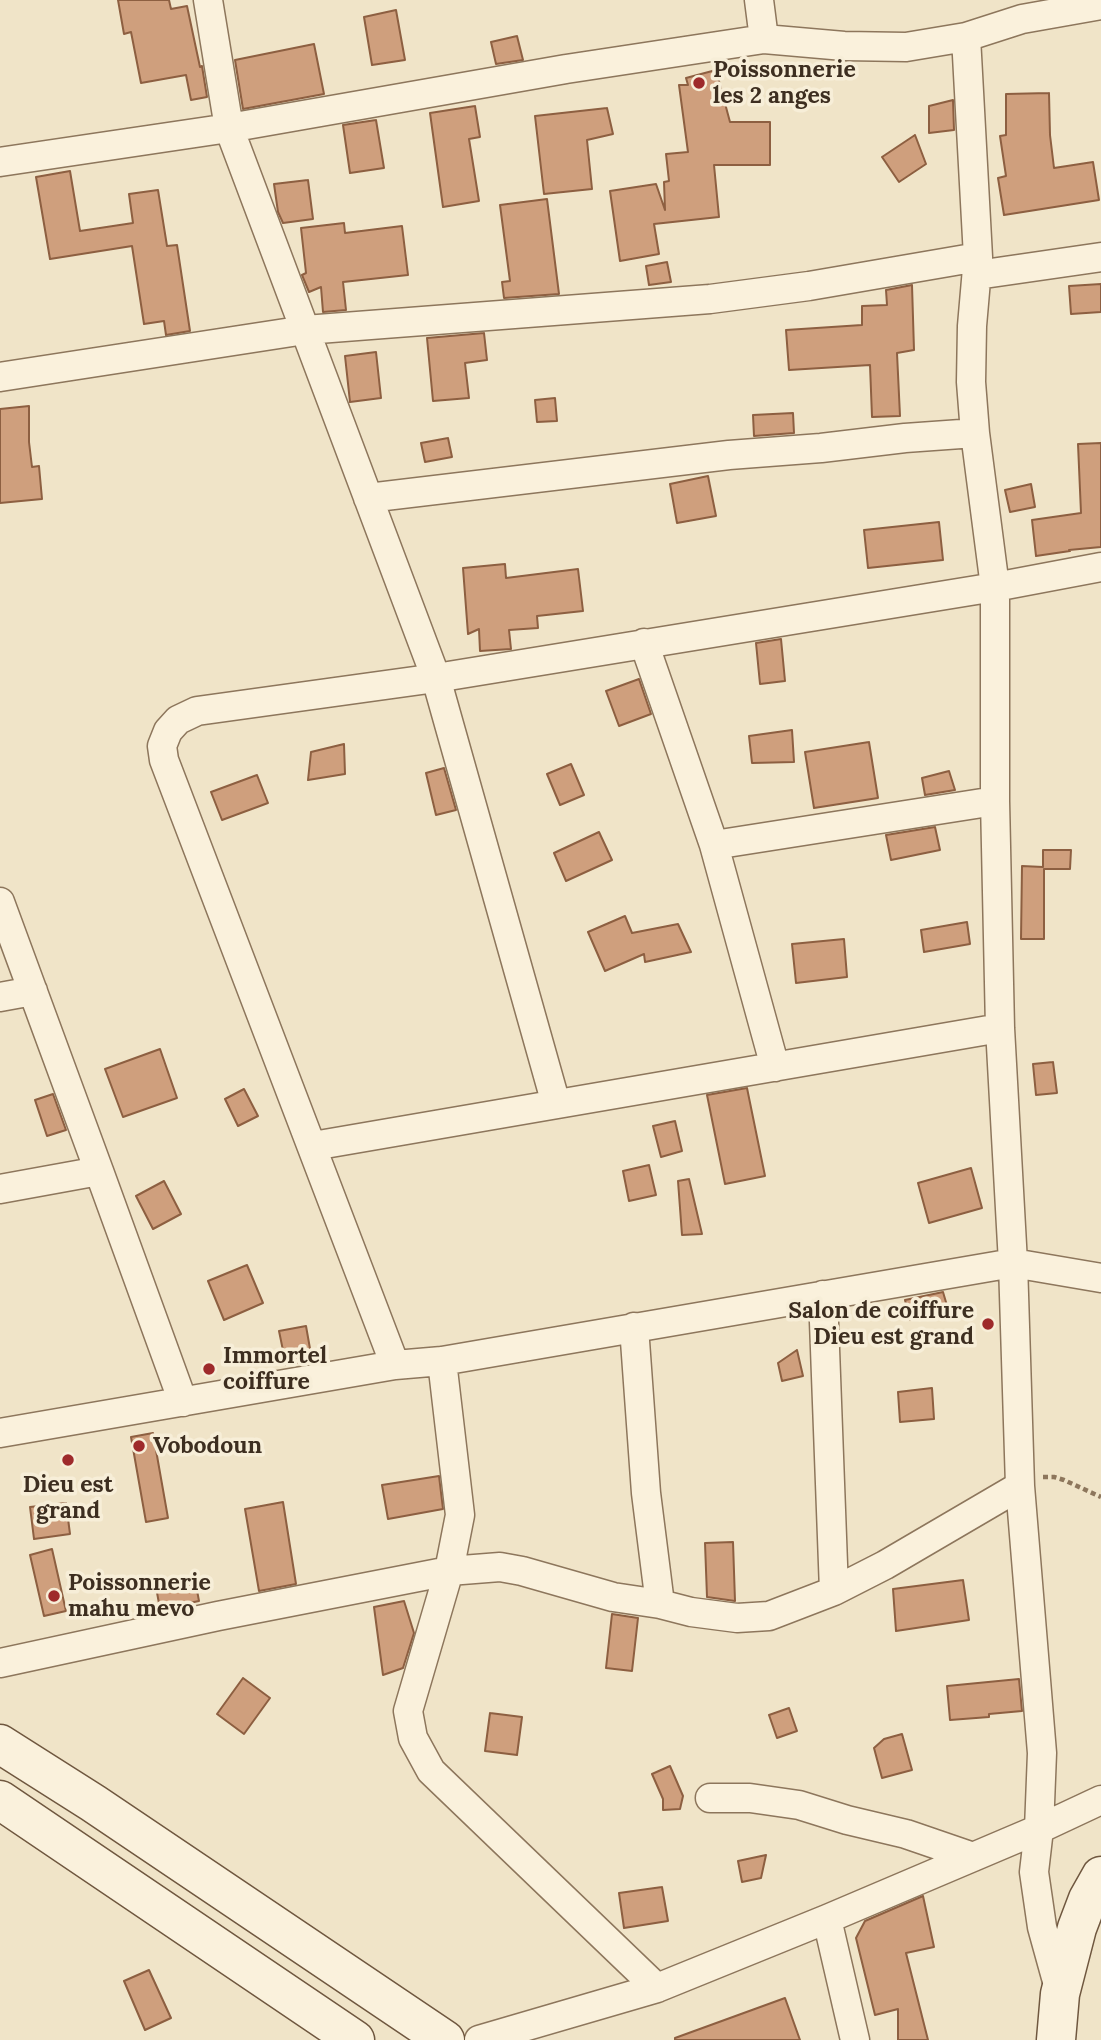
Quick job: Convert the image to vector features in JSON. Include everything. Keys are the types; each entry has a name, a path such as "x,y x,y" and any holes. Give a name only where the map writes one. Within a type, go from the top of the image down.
{"main road":[{"path":"0,1744 93,1803 445,2040"},
{"path":"0,1800 355,2040"},
{"path":"1056,2040 1060,1994 1077,1928 1088,1899 1101,1876"}],"street":[{"path":"208,0 229,128 436,678 556,1104"},
{"path":"759,0 764,39"},
{"path":"0,162 229,128 566,69 764,39 844,46 906,47 966,37 1021,10 1101,5"},
{"path":"966,37 977,266 971,360 975,433 995,587 995,801 1000,1028 1013,1264 1020,1486 1041,1753 1039,1829 1034,1872 1037,1901 1060,1994"},
{"path":"0,377 305,330 710,299 977,266 1101,257"},
{"path":"368,498 729,455 975,433"},
{"path":"395,1365 164,760 162,746 167,731 178,720 197,710 436,678 995,587 1101,567"},
{"path":"644,643 714,845 775,1067"},
{"path":"714,845 995,801"},
{"path":"0,902 183,1402"},
{"path":"0,997 33,991"},
{"path":"313,1146 1000,1028"},
{"path":"0,1189 99,1171"},
{"path":"0,1433 1013,1264 1101,1278"},
{"path":"823,1295 834,1591"},
{"path":"634,1327 646,1493 660,1604"},
{"path":"442,1361 460,1515 449,1571 408,1712 412,1738 431,1771 657,1988"},
{"path":"0,1663 218,1616 449,1571 500,1567 613,1597 691,1612 737,1618 769,1616 834,1591 885,1565 1020,1486"},
{"path":"710,1798 750,1798 799,1805 906,1834 973,1857"},
{"path":"479,2040 657,1988 827,1919 1101,1800"},
{"path":"827,1919 855,2040"}],"path":[{"path":"1020,1486 1043,1477 1054,1476 1101,1497"}],"building":[{"path":"118,0 169,0 171,9 187,6 207,97 191,100 186,75 141,83 131,32 124,34"},
{"path":"396,10 405,60 372,65 364,17"},
{"path":"517,36 523,60 496,64 491,42"},
{"path":"314,44 324,94 243,109 235,60"},
{"path":"716,70 730,122 770,122 770,165 714,165 719,217 654,224 659,254 620,261 610,191 656,184 665,210 664,182 669,181 666,154 688,152 679,85 688,85 686,78"},
{"path":"1049,93 1054,168 1093,162 1099,200 1004,215 998,178 1006,176 1000,136 1006,135 1006,94"},
{"path":"953,100 954,130 929,133 929,106"},
{"path":"475,106 480,137 469,139 479,201 443,207 430,113"},
{"path":"607,108 613,134 587,140 592,189 544,194 535,116"},
{"path":"376,120 384,168 350,173 343,125"},
{"path":"915,135 926,164 899,182 882,157"},
{"path":"70,171 80,231 133,223 129,194 158,190 167,246 177,245 190,331 166,335 164,321 144,324 132,246 50,259 36,177"},
{"path":"308,180 313,219 283,223 278,212 274,184"},
{"path":"547,199 559,294 504,298 502,282 510,281 500,205"},
{"path":"344,223 345,233 402,226 408,275 343,282 346,310 323,312 321,287 309,292 302,275 306,273 301,228"},
{"path":"667,262 671,282 649,285 646,266"},
{"path":"1101,284 1101,312 1071,314 1069,286"},
{"path":"912,285 914,350 897,353 900,416 872,417 870,365 789,370 786,330 862,325 862,306 887,305 886,290"},
{"path":"484,333 487,360 465,363 469,398 433,401 427,338"},
{"path":"376,352 381,398 350,402 345,356"},
{"path":"555,398 557,421 537,422 535,400"},
{"path":"29,406 32,467 39,466 42,499 0,503 0,409"},
{"path":"793,413 794,433 754,436 753,415"},
{"path":"448,438 452,457 425,462 421,443"},
{"path":"1101,443 1101,547 1036,556 1032,520 1081,513 1078,444"},
{"path":"708,476 716,516 677,523 670,484"},
{"path":"1031,484 1035,507 1010,512 1005,490"},
{"path":"939,522 943,560 868,568 864,530"},
{"path":"505,564 506,578 578,569 583,611 537,616 538,628 509,630 511,649 480,651 479,629 468,634 463,568"},
{"path":"781,639 785,681 760,684 756,643"},
{"path":"639,679 651,714 619,726 606,691"},
{"path":"792,730 794,762 752,763 749,736"},
{"path":"869,742 878,798 814,808 805,752"},
{"path":"344,744 345,774 308,780 311,752"},
{"path":"571,764 584,795 560,805 547,774"},
{"path":"444,768 456,810 436,815 426,773"},
{"path":"949,771 955,790 925,795 922,778"},
{"path":"257,775 268,803 222,820 211,792"},
{"path":"935,827 940,850 891,860 886,835"},
{"path":"599,832 612,860 566,881 554,853"},
{"path":"1043,850 1071,850 1070,869 1044,869 1044,939 1021,939 1022,866 1043,867"},
{"path":"625,916 632,933 678,924 691,952 645,962 644,954 605,971 588,932"},
{"path":"967,922 970,944 924,952 921,930"},
{"path":"844,939 847,977 796,983 792,944"},
{"path":"160,1049 177,1098 123,1117 105,1069"},
{"path":"1053,1062 1057,1093 1036,1095 1033,1064"},
{"path":"747,1088 765,1176 725,1184 707,1095"},
{"path":"244,1089 258,1116 238,1126 225,1099"},
{"path":"53,1094 66,1130 47,1136 35,1100"},
{"path":"675,1121 682,1151 661,1157 653,1126"},
{"path":"649,1165 656,1195 629,1201 623,1171"},
{"path":"971,1168 982,1208 929,1223 918,1183"},
{"path":"689,1179 702,1234 682,1235 678,1181"},
{"path":"164,1181 181,1214 153,1229 136,1196"},
{"path":"247,1265 263,1303 224,1320 208,1281"},
{"path":"943,1292 948,1309 910,1320 905,1300"},
{"path":"306,1326 312,1360 286,1365 279,1331"},
{"path":"797,1350 803,1376 782,1381 778,1363"},
{"path":"932,1388 934,1419 900,1422 898,1392"},
{"path":"153,1433 168,1518 146,1522 131,1437"},
{"path":"439,1476 443,1509 388,1519 382,1485"},
{"path":"283,1502 296,1584 259,1591 245,1509"},
{"path":"66,1503 70,1534 34,1539 30,1507"},
{"path":"733,1542 735,1601 707,1597 705,1543"},
{"path":"52,1549 66,1611 44,1616 30,1555"},
{"path":"195,1580 199,1601 160,1609 156,1587"},
{"path":"963,1580 969,1620 896,1631 893,1589"},
{"path":"404,1601 414,1633 403,1668 383,1675 374,1607"},
{"path":"612,1614 638,1618 632,1671 606,1668"},
{"path":"243,1678 270,1698 244,1734 217,1714"},
{"path":"1019,1679 1022,1711 950,1720 947,1686"},
{"path":"789,1708 797,1731 777,1738 769,1715"},
{"path":"490,1713 522,1717 517,1755 485,1751"},
{"path":"902,1734 912,1770 882,1778 874,1748 884,1739"},
{"path":"670,1766 683,1796 680,1809 663,1810 663,1799 652,1774"},
{"path":"766,1855 761,1878 742,1882 738,1861"},
{"path":"662,1887 668,1921 624,1928 619,1893"},
{"path":"923,1896 934,1947 906,1953 928,2040 898,2040 898,2009 875,2015 856,1938 865,1921"},
{"path":"149,1970 171,2018 145,2030 124,1981"},
{"path":"785,1998 800,2040 675,2040 675,2038"}],"place":[{"name":"Poissonnerie les 2 anges","path":"699,83"},
{"name":"Salon de coiffure Dieu est grand","path":"988,1324"},
{"name":"Immortel coiffure","path":"209,1369"},
{"name":"Vobodoun","path":"139,1446"},
{"name":"Dieu est grand","path":"68,1460"},
{"name":"Poissonnerie mahu mevo","path":"54,1596"}]}
